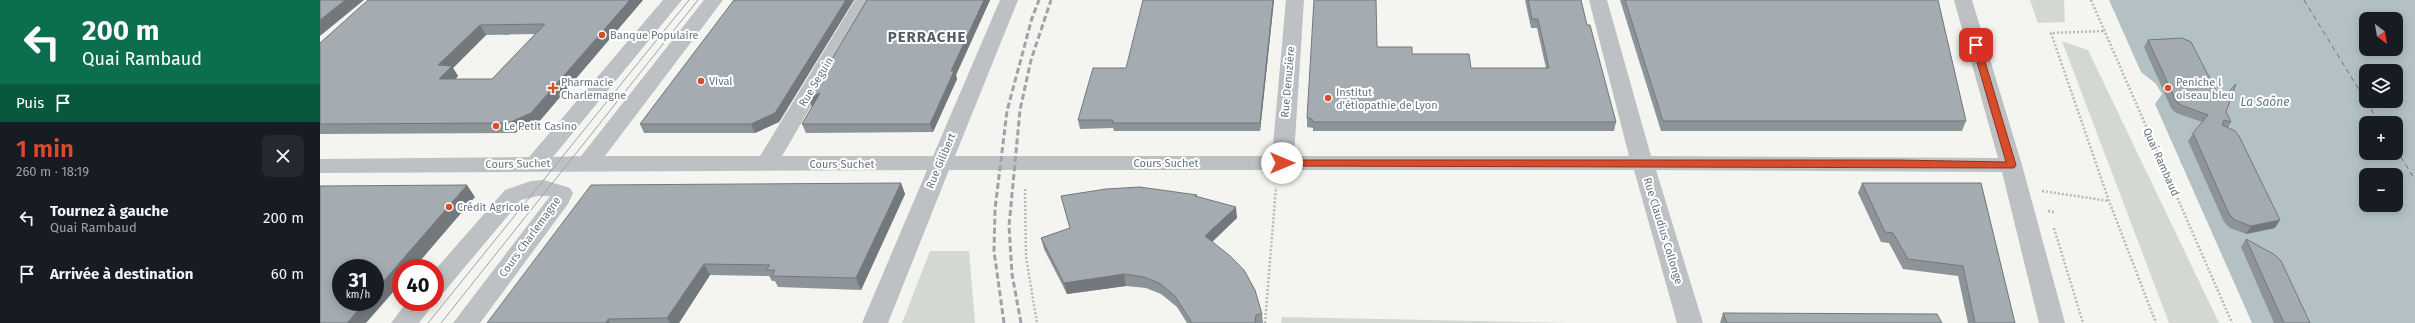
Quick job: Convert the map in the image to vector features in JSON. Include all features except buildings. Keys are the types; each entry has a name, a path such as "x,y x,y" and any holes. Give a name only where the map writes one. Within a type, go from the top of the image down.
{"street":[{"path":"535,164 673,0"},
{"path":"587,164 714,0"},
{"name":"Rue Seguin","path":"767,163 864,0"},
{"name":"Rue Gilibert","path":"875,323 1009,0"},
{"name":"Rue Denuzière","path":"1282,163 1295,0"},
{"name":"Rue Claudius Collonge","path":"1598,0 1643,163 1690,323"},
{"path":"1962,0 2014,176 2052,323"},
{"name":"Cours Suchet","path":"320,166 767,163 1643,163 2014,176"},
{"name":"Cours Charlemagne","path":"444,276 513,195 530,188 555,188 562,192 560,199 466,323"},
{"path":"404,323 414,311"}],"path":[{"name":"Quai Rambaud","path":"2091,0 2103,32 2232,323"},
{"path":"2103,32 2051,33 2109,201 2156,323"},
{"path":"2014,176 2109,201"},
{"path":"1265,323 1276,187"},
{"path":"1025,189 1023,224 1025,257 1037,323"}],"shaded area":[{"path":"2030,0 2064,0 2065,22 2038,23"},
{"path":"2062,41 2088,50 2219,323 2169,323"},
{"path":"930,251 969,251 975,323 902,323"},
{"path":"1282,317 1568,323 1281,323"}],"water":[{"name":"La Saône","path":"2109,0 2415,0 2415,323 2252,323 2155,104 2162,94 2156,84 2141,72"}],"ferry route":[{"path":"2304,0 2359,90"},
{"path":"2370,108 2375,116"},
{"path":"2403,160 2415,180"}],"tram line":[{"path":"428,323 689,0"},
{"path":"441,323 698,0"}],"railway":[{"path":"1004,323 994,251 995,209 1007,111 1032,18 1039,0"},
{"path":"1021,323 1012,274 1009,226 1020,110 1031,60 1051,0"}],"place":[{"name":"Banque Populaire","path":"602,35"},
{"name":"Vival","path":"701,81"},
{"name":"Pharmacie Charlemagne","path":"553,88"},
{"name":"Peniche l oiseau bleu","path":"2168,88"},
{"name":"Institut d'étiopathie de Lyon","path":"1328,98"},
{"name":"Le Petit Casino","path":"496,126"},
{"name":"Crédit Agricole","path":"449,207"}],"district":[{"name":"PERRACHE","path":"927,37"}],"route":[{"path":"1282,163 1898,163 2011,165 1976,45"}]}
